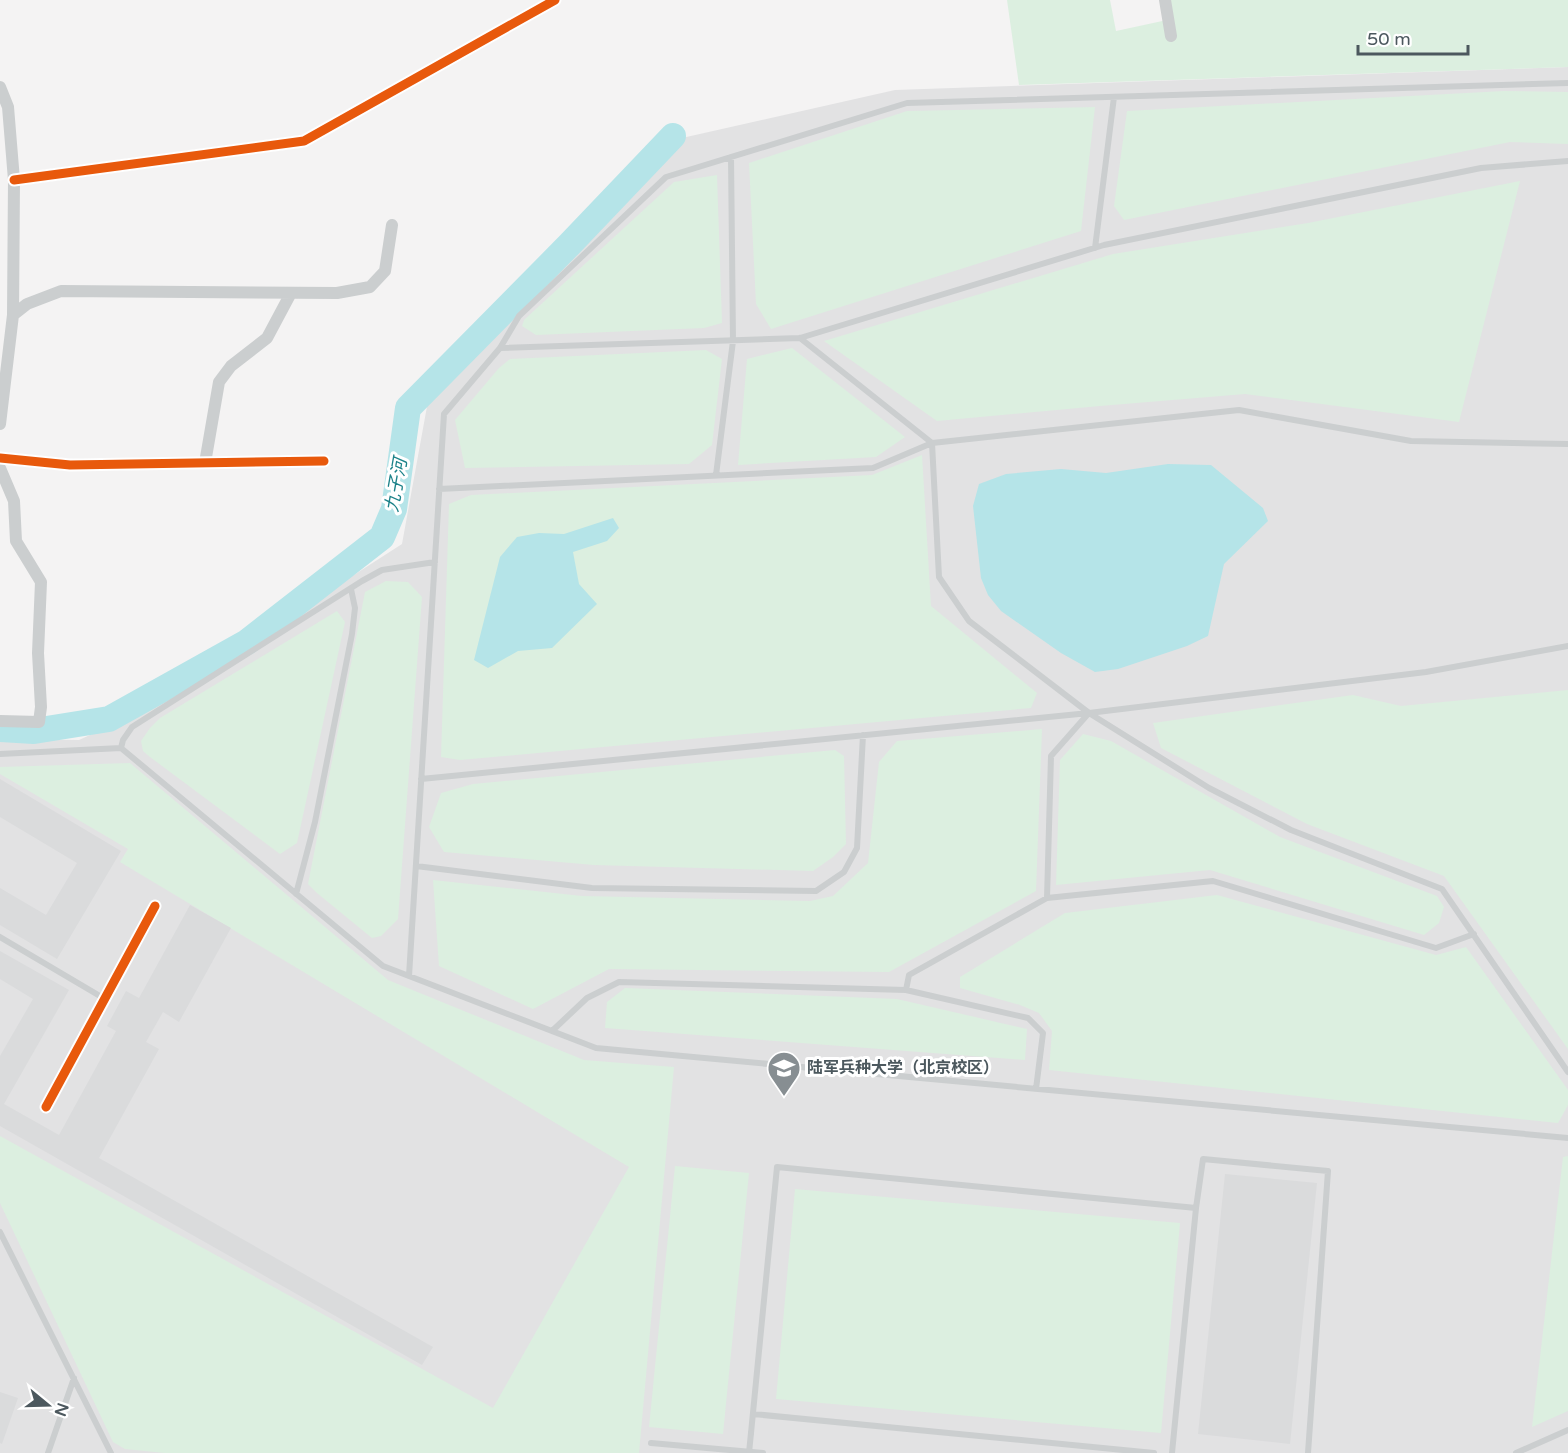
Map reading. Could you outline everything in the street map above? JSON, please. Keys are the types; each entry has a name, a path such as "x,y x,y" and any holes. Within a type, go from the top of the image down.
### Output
{"street":[{"path":"14,180 304,141 555,0"},
{"path":"1165,0 1171,36"},
{"path":"0,87 8,107 14,180 13,315 4,352 0,424"},
{"path":"13,315 27,304 61,291 337,293 370,287 385,271 392,225"},
{"path":"205,463 219,382 231,366 267,338 291,292"},
{"path":"0,458 70,465 324,461"},
{"path":"0,468 14,501 16,540 41,582 38,653 41,707 39,722 0,721"},
{"path":"46,1107 155,906"}],"lane":[{"path":"409,976 444,414 500,348 519,316 666,177 907,103 1568,83"},
{"path":"1095,248 1114,97"},
{"path":"716,475 733,341 730,157"},
{"path":"500,348 800,338 1095,248 1481,168 1568,161"},
{"path":"800,338 932,443 939,577 969,621 1089,713 1209,788 1291,830 1442,889 1568,1072"},
{"path":"439,489 873,468 932,443 1239,410 1411,441 1568,444"},
{"path":"121,748 123,740 132,727 382,570 435,561"},
{"path":"296,894 315,822 352,634 355,608 351,589"},
{"path":"421,779 1089,713 1426,672 1568,646"},
{"path":"1047,898 1051,756 1089,713"},
{"path":"416,866 592,888 816,891 844,872 857,848 863,735"},
{"path":"0,754 121,748 383,966 596,1048 1568,1138"},
{"path":"906,990 909,975 1047,898 1213,881 1436,948 1474,934"},
{"path":"0,937 105,999"},
{"path":"552,1030 587,998 619,982 906,990 1028,1018 1043,1033 1036,1089"},
{"path":"1172,1453 1196,1208 1203,1159 1328,1171 1308,1453"},
{"path":"749,1453 777,1167 1196,1208"},
{"path":"0,1232 111,1453"},
{"path":"48,1453 74,1378"},
{"path":"753,1414 1154,1453"},
{"path":"1516,1453 1568,1430"},
{"path":"651,1443 763,1453"}],"shaded area":[{"name":"陆军兵种大学（北京校区）","path":"1568,67 1568,1453 0,1453 0,739 79,740 141,712 402,544 428,401 682,138 895,90"}],"green space":[{"path":"1007,0 1110,0 1116,31 1167,20 1169,0 1568,0 1568,67 1019,85"},
{"path":"1504,91 1568,92 1568,144 1510,142 1124,220 1114,206 1127,111"},
{"path":"1095,107 1081,231 771,329 756,304 749,163 907,111"},
{"path":"717,175 722,323 704,328 536,335 522,326 524,320 674,182"},
{"path":"1520,181 1459,422 1245,394 937,421 824,341 1113,254 1308,223"},
{"path":"792,348 905,437 876,457 738,465 747,359"},
{"path":"706,350 722,359 712,445 689,464 465,468 455,420 499,368 510,359"},
{"path":"922,455 931,606 1037,693 1031,708 460,760 441,757 449,504 471,495 872,475"},
{"path":"386,581 408,582 422,597 398,919 381,936 372,938 308,884 365,592"},
{"path":"337,611 345,622 297,843 280,854 150,757 143,751 141,741 160,718"},
{"path":"1568,690 1568,1049 1444,876 1307,824 1161,748 1153,723 1353,695 1401,706"},
{"path":"1042,729 1036,891 889,972 609,969 533,1009 439,966 433,880 582,896 810,901 833,896 868,863 879,762 897,741"},
{"path":"1083,734 1111,741 1280,837 1437,896 1444,907 1439,923 1424,935 1210,870 1056,885 1060,760"},
{"path":"835,750 844,756 846,844 833,857 813,871 594,865 444,852 429,827 441,793 473,784"},
{"path":"130,763 388,980 584,1060 674,1067 639,1453 165,1453 125,1449 113,1442 0,1203 0,1136 493,1408 629,1167 120,862 128,849 0,774 0,767"},
{"path":"1217,895 1436,955 1466,947 1568,1090 1568,1105 1558,1123 1049,1070 1052,1031 1039,1013 1020,1005 960,988 960,977 1065,913"},
{"path":"625,988 897,999 1027,1029 1025,1060 605,1028 607,1002"},
{"path":"1568,1156 1568,1411 1532,1427 1563,1157"},
{"path":"675,1166 749,1173 723,1434 649,1427"},
{"path":"795,1189 1180,1223 1161,1433 776,1399"}],"water":[{"path":"1168,464 1211,465 1263,508 1268,521 1224,564 1208,636 1187,646 1118,669 1095,672 1061,653 1001,611 988,595 981,578 973,506 979,484 1006,474 1061,469 1106,473"},
{"path":"613,518 619,528 607,541 573,552 579,584 597,604 552,648 518,651 488,668 474,660 500,557 517,537 539,533 564,534"}],"building":[{"path":"0,779 121,851 57,959 0,925 0,888 46,915 77,863 0,817"},
{"path":"190,905 231,928 179,1022 163,1012 146,1042 159,1049 99,1158 433,1347 422,1365 0,1126 0,1056 33,999 0,979 0,951 69,990 4,1104 59,1135 116,1031 107,1026 126,991 139,998"},
{"path":"1225,1174 1317,1183 1290,1444 1198,1434"},
{"path":"0,1392 18,1398 2,1444 0,1443"}],"waterway":[{"name":"九子河","path":"0,729 34,731 109,719 247,642 382,537 394,509 408,408 673,136"}],"cycle path":[{"path":"14,180 304,141 555,0"},
{"path":"0,458 70,465 324,461"},
{"path":"46,1107 155,906"}],"place":[{"name":"陆军兵种大学（北京校区）","path":"784,1097"}]}
